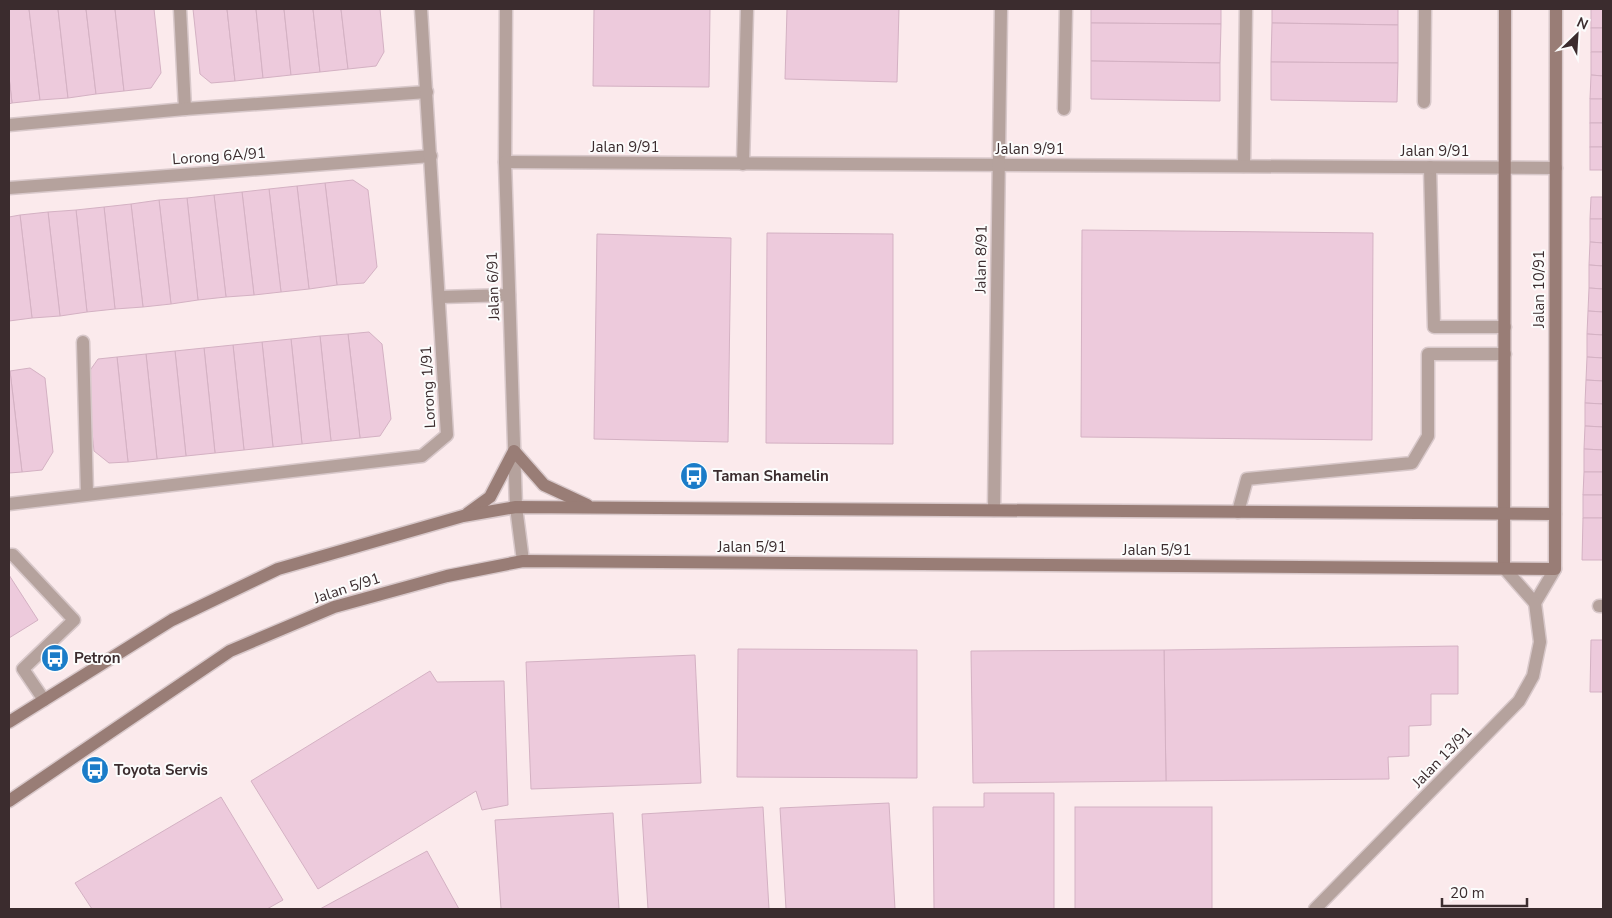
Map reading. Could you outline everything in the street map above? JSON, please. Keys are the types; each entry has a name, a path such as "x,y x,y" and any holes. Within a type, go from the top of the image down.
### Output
{"street":[{"path":"180,9 185,109"},
{"name":"Lorong 1/91","path":"9,504 422,456 447,435 421,9"},
{"name":"Jalan 6/91","path":"506,9 505,162 509,295 516,507 523,561"},
{"path":"743,164 747,9"},
{"name":"Jalan 8/91","path":"994,510 1001,9"},
{"path":"1064,109 1066,9"},
{"path":"1244,166 1246,9"},
{"path":"1424,102 1425,9"},
{"path":"1505,9 1504,568 1535,603 1555,569"},
{"name":"Jalan 10/91","path":"1555,569 1556,9"},
{"path":"9,125 185,109 427,92"},
{"name":"Lorong 6A/91","path":"9,188 431,156"},
{"name":"Jalan 9/91","path":"505,162 1556,168"},
{"path":"1430,167 1434,327 1505,327"},
{"path":"440,297 509,295"},
{"path":"83,342 87,494"},
{"path":"1238,512 1247,479 1412,463 1428,436 1428,354 1505,354"},
{"path":"463,516 490,497 514,451 544,486 592,507"},
{"path":"9,722 172,620 278,569 463,516 516,507 1555,514"},
{"path":"9,555 13,555 74,620 23,669 44,700"},
{"name":"Jalan 5/91","path":"9,801 230,651 334,607 447,576 523,561 1555,569"},
{"name":"Jalan 13/91","path":"1315,909 1519,701 1533,676 1540,642 1535,603"}],"building":[{"path":"9,9 29,9 40,100 12,103 9,77"},
{"path":"29,9 58,9 68,98 40,100"},
{"path":"58,9 86,9 96,94 68,98"},
{"path":"86,9 115,9 124,91 96,94"},
{"path":"115,9 154,9 161,73 151,88 124,91"},
{"path":"193,9 227,9 235,81 211,83 200,74"},
{"path":"227,9 256,9 263,78 235,81"},
{"path":"256,9 284,9 291,75 263,78"},
{"path":"284,9 313,9 320,72 291,75"},
{"path":"313,9 341,9 348,69 320,72"},
{"path":"341,9 380,9 384,52 376,66 348,69"},
{"path":"594,9 710,9 709,87 593,86"},
{"path":"787,9 899,9 897,82 785,79"},
{"path":"1091,9 1221,9 1221,24 1091,23"},
{"path":"1272,9 1398,9 1398,25 1272,23"},
{"path":"1591,9 1603,9 1603,28 1591,28"},
{"path":"1091,23 1221,24 1220,63 1091,61"},
{"path":"1272,23 1398,25 1398,63 1271,62"},
{"path":"1591,28 1603,28 1603,52 1591,52"},
{"path":"1591,52 1603,52 1603,76 1591,75"},
{"path":"1091,61 1220,63 1220,101 1091,99"},
{"path":"1271,62 1398,63 1397,102 1271,100"},
{"path":"1591,75 1603,76 1603,99 1590,99"},
{"path":"9,77 12,103 9,104"},
{"path":"1590,99 1603,99 1603,123 1590,123"},
{"path":"1590,123 1603,123 1603,147 1590,147"},
{"path":"1590,147 1603,147 1603,170 1590,170"},
{"path":"353,180 368,190 377,267 364,283 337,285 325,183"},
{"path":"325,183 337,285 309,289 297,186"},
{"path":"297,186 309,289 281,292 269,189"},
{"path":"269,189 281,292 254,295 242,192"},
{"path":"242,192 254,295 226,297 214,195"},
{"path":"214,195 226,297 198,300 187,198"},
{"path":"1591,197 1603,197 1603,219 1590,219"},
{"path":"187,198 198,300 171,304 159,200"},
{"path":"159,200 171,304 143,307 131,204"},
{"path":"131,204 143,307 115,309 104,207"},
{"path":"104,207 115,309 87,312 76,210"},
{"path":"76,210 87,312 60,316 48,212"},
{"path":"48,212 60,316 32,318 20,215"},
{"path":"20,215 32,318 9,321 9,217"},
{"path":"1590,219 1603,219 1603,243 1590,242"},
{"path":"1082,230 1373,233 1372,440 1081,437"},
{"path":"767,233 893,234 893,444 766,443"},
{"path":"597,234 731,238 728,442 594,439"},
{"path":"1590,242 1603,243 1603,266 1589,265"},
{"path":"1589,265 1603,266 1603,289 1589,288"},
{"path":"1589,288 1603,289 1603,312 1588,311"},
{"path":"1588,311 1603,312 1603,335 1587,334"},
{"path":"369,332 382,344 391,419 380,436 360,438 348,334"},
{"path":"348,334 360,438 331,441 320,336"},
{"path":"1587,334 1603,335 1603,358 1587,357"},
{"path":"320,336 331,441 302,444 291,339"},
{"path":"291,339 302,444 273,447 262,342"},
{"path":"262,342 273,447 244,450 233,345"},
{"path":"233,345 244,450 215,453 204,348"},
{"path":"204,348 215,453 186,456 175,351"},
{"path":"175,351 186,456 157,459 146,354"},
{"path":"146,354 157,459 128,462 117,357"},
{"path":"117,357 128,462 109,463 94,451 86,376 98,359"},
{"path":"1587,357 1603,358 1603,381 1586,380"},
{"path":"30,368 45,378 53,452 42,470 22,472 10,371"},
{"path":"9,371 22,472 9,473"},
{"path":"1586,380 1603,381 1603,404 1585,403"},
{"path":"1585,403 1603,404 1603,427 1585,426"},
{"path":"1585,426 1603,427 1603,450 1584,449"},
{"path":"1584,449 1603,450 1603,472 1584,472"},
{"path":"1584,472 1603,472 1603,495 1583,495"},
{"path":"1583,495 1603,495 1603,518 1583,518"},
{"path":"1583,518 1603,518 1603,560 1582,560"},
{"path":"9,575 38,620 9,638"},
{"path":"1591,640 1603,640 1603,692 1590,692"},
{"path":"1458,646 1458,694 1431,694 1431,725 1409,726 1409,756 1388,757 1389,779 1166,781 1164,650"},
{"path":"738,649 917,650 917,778 737,777"},
{"path":"1164,650 1166,781 973,783 971,651"},
{"path":"695,655 701,783 531,789 526,662"},
{"path":"430,671 437,682 504,681 508,805 482,810 476,791 318,889 251,781"},
{"path":"984,793 1054,793 1054,909 934,909 933,807 984,807"},
{"path":"221,797 283,900 267,909 92,909 75,883"},
{"path":"889,803 895,909 786,909 780,808"},
{"path":"763,807 769,909 648,909 642,814"},
{"path":"1075,807 1212,807 1212,909 1075,909"},
{"path":"613,813 619,909 501,909 495,820"},
{"path":"427,851 459,909 320,909"}],"place":[{"name":"Taman Shamelin","path":"694,476"},
{"name":"Petron","path":"55,658"},
{"name":"Toyota Servis","path":"95,770"}]}
